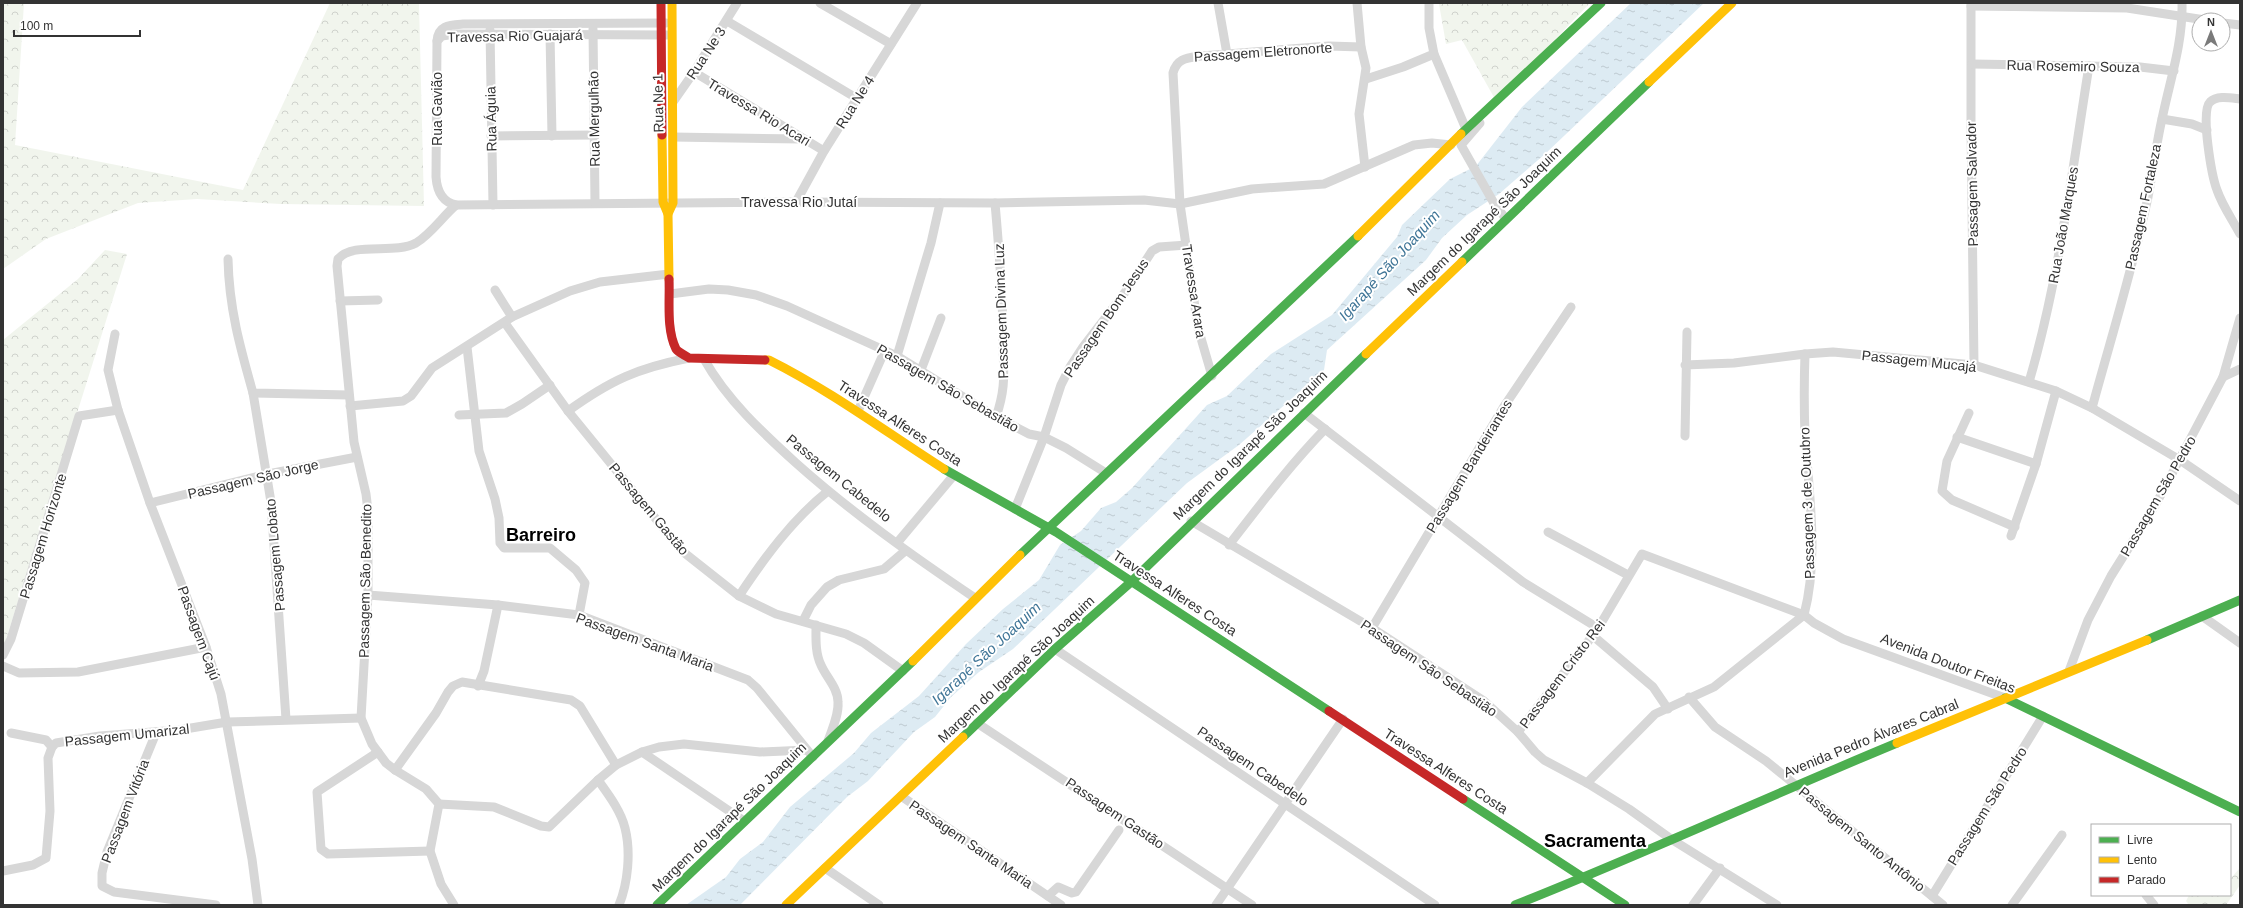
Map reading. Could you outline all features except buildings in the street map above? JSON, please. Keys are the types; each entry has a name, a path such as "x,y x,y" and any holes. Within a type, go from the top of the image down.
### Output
{"street":[{"name":"Rua Ne 1","path":"661,3 663,202"},
{"name":"Rua Ne 1","path":"672,3 673,203"},
{"name":"Rua Ne 3","path":"673,102 727,21 737,3"},
{"path":"820,3 891,44"},
{"name":"Rua Ne 4","path":"796,202 824,151 917,3"},
{"path":"1218,3 1227,54"},
{"path":"1357,3 1361,47 1365,57 1366,79 1362,90 1359,114 1365,167"},
{"path":"1429,3 1429,28 1434,54 1466,129"},
{"name":"Margem do Igarapé São Joaquim","path":"657,905 744,821 810,753 828,742 903,671 975,598 1053,530 1106,473 1212,376 1466,129 1601,3"},
{"name":"Margem do Igarapé São Joaquim","path":"786,905 1191,522 1732,3"},
{"name":"Passagem Fortaleza","path":"2092,408 2129,277 2148,197 2162,119 2174,70 2183,17 2182,3"},
{"path":"1971,4 2098,6 2149,10 2191,18"},
{"name":"Passagem Salvador","path":"1971,4 1974,365"},
{"path":"727,21 858,99"},
{"name":"Travessa Rio Guajará","path":"437,41 438,32 446,26 490,23 672,23"},
{"name":"Rua Águia","path":"490,23 493,204"},
{"path":"546,24 548,34 552,136"},
{"name":"Rua Mergulhão","path":"594,24 595,203"},
{"name":"Travessa Rio Guajará","path":"437,41 440,37 447,35 671,35"},
{"name":"Rua Gavião","path":"437,41 437,186 441,196 448,203 456,205"},
{"name":"Passagem Eletronorte","path":"1173,73 1177,62 1182,59 1329,46 1361,47"},
{"path":"1366,79 1404,67 1434,54"},
{"name":"Rua Rosemiro Souza","path":"1972,64 2089,66 2174,70"},
{"name":"Rua João Marques","path":"2029,382 2042,336 2068,199 2089,66"},
{"name":"Travessa Rio Acari","path":"694,72 824,151"},
{"name":"Travessa Arara","path":"1173,73 1180,204 1198,328 1212,376"},
{"path":"2240,99 2220,98 2210,102 2207,110 2207,130 2216,189 2240,234"},
{"path":"1478,119 1480,124 1461,145 1495,205 1506,219"},
{"path":"2162,119 2192,124 2207,130"},
{"path":"491,136 594,135"},
{"path":"673,137 803,139"},
{"name":"Travessa Rio Jutaí","path":"456,205 663,202 995,203 1144,200 1180,204 1252,189 1324,184 1424,143 1451,145"},
{"path":"663,202 668,214 671,328 676,348 690,358"},
{"path":"668,214 673,203"},
{"path":"897,356 931,243 940,203"},
{"name":"Passagem Divina Luz","path":"995,203 1003,296 1005,374 1004,387 996,417"},
{"name":"Passagem São Benedito","path":"438,804 426,789 395,770 378,752 366,734 360,718 368,595 368,511 366,494 357,457 350,406 337,266 338,259 341,256 358,250 405,247 416,243 456,205"},
{"name":"Passagem Bom Jesus","path":"1015,509 1044,438 1061,385 1070,367 1083,347 1126,291 1148,254 1159,247 1187,245"},
{"name":"Passagem Lobato","path":"228,259 232,310 238,342 253,393 268,474 286,720"},
{"path":"350,406 403,401 411,396 432,368 509,320 586,285 669,274"},
{"name":"Passagem São Sebastião","path":"670,294 709,289 728,290 756,294 787,306 897,356 996,417 1029,434 1044,438 1066,448 1106,473"},
{"name":"Passagem Gastão","path":"495,290 509,320 568,411 682,551 739,596 776,614 846,634 864,643 903,671"},
{"path":"340,301 378,300"},
{"name":"Passagem Bandeirantes","path":"1372,628 1503,408 1571,307"},
{"path":"921,370 941,318"},
{"name":"Passagem São Pedro","path":"2069,671 2088,620 2111,576 2156,504 2224,377 2240,318"},
{"path":"1685,436 1685,365 1687,332"},
{"name":"Passagem Cajú","path":"115,334 108,370 118,410 150,503 206,647 221,694 237,786 252,859 258,905"},
{"path":"467,347 479,451 492,487 499,518 500,543 504,548 546,546 576,570 585,583 579,615"},
{"path":"858,411 885,350"},
{"name":"Passagem Mucajá","path":"1685,365 1734,363 1804,354 1833,352 1974,365 2056,391 2092,408 2180,460 2240,501"},
{"name":"Passagem 3 de Outubro","path":"1804,354 1805,428 1810,496 1808,599 1804,615"},
{"path":"568,411 622,377 654,365 690,358"},
{"name":"Travessa Alferes Costa","path":"690,358 769,360 801,376 858,411 891,435 954,474 1053,530 1626,905"},
{"name":"Passagem Cabedelo","path":"704,359 716,380 755,425 828,491 897,543 905,551 975,598"},
{"path":"2224,377 2240,370"},
{"path":"459,415 506,412 522,404 550,385"},
{"path":"1969,412 1957,437 1944,474 1942,491 1947,496 2013,532 2036,464 2056,391"},
{"path":"253,393 349,395"},
{"name":"Passagem Horizonte","path":"3,655 11,638 79,416 118,410"},
{"path":"1304,413 1523,582 1595,632 1653,687 1668,709"},
{"path":"1229,545 1285,472 1325,429"},
{"path":"1957,437 2036,464"},
{"name":"Passagem São Jorge","path":"150,503 268,474 357,457"},
{"path":"897,543 954,474"},
{"path":"739,596 770,551 815,501 828,491"},
{"name":"Passagem São Sebastião","path":"1191,522 1372,628 1484,702 1518,732 1544,760 1587,783 1629,809 1671,839 1720,868 1777,905"},
{"path":"1548,532 1628,575"},
{"path":"802,621 810,606 827,587 853,576 884,569 905,551"},
{"name":"Avenida Doutor Freitas","path":"1642,554 1804,615 1814,623 1843,639 2005,698 2240,812"},
{"name":"Passagem Cristo Rei","path":"1518,732 1595,632 1642,554"},
{"name":"Passagem Santa Maria","path":"368,595 498,605 579,615 748,680 758,688 810,753"},
{"name":"Avenida Pedro Álvares Cabral","path":"1515,905 1583,878 1795,784 2240,600"},
{"path":"478,686 485,665 498,605"},
{"path":"1587,783 1656,714 1689,697 1714,687 1804,615"},
{"path":"2202,616 2240,643"},
{"path":"816,625 817,649 820,664 836,692 838,701 838,710 828,742"},
{"path":"3,666 19,673 78,672 206,647"},
{"name":"Passagem Cabedelo","path":"1056,649 1435,905"},
{"path":"395,770 453,686 462,682 478,686 571,700 580,706 616,765"},
{"name":"Passagem Santo Antônio","path":"1689,697 1715,727 1766,761 1943,905"},
{"name":"Passagem São Pedro","path":"1932,896 2043,716"},
{"name":"Passagem Umarizal","path":"3,871 33,865 46,858 50,811 48,758 52,747 62,742 100,736 156,733 227,722 360,718"},
{"path":"1216,905 1343,719"},
{"name":"Passagem Gastão","path":"977,723 1252,905"},
{"path":"11,733 46,740 52,747"},
{"name":"Passagem Vitória","path":"156,733 107,852 101,880 102,886 106,889 159,899 216,905"},
{"path":"454,905 441,884 430,851 438,804 494,807 541,826 549,827 598,780 616,765 642,752 660,747 684,744 760,752 810,753"},
{"path":"378,752 316,792 321,849 328,854 430,851"},
{"path":"642,752 744,821"},
{"path":"598,780 613,802 625,827 626,874 619,905"},
{"name":"Passagem Santa Maria","path":"901,796 1061,905"},
{"path":"1048,896 1058,887 1072,893 1076,892 1119,830"},
{"path":"2012,905 2062,835"},
{"path":"825,868 879,905"},
{"path":"1693,905 1720,868"},
{"path":"2147,896 2154,905"}],"green space":[{"path":"3,3 24,3 15,145 243,190 330,3 419,3 424,206 281,204 197,199 138,203 46,239 3,269"},
{"path":"1590,3 1496,101 1462,40 1446,44 1439,4"},
{"path":"105,250 127,254 3,649 3,340 78,279"},
{"path":"2240,868 2240,885 2226,905 2189,905 2186,901 2188,896 2231,896 2231,878"}],"water":[{"name":"Igarapé São Joaquim","path":"1631,3 1704,3 1545,154 1499,194 1467,215 1442,238 1426,260 1327,350 1324,370 1239,445 1187,483 1013,649 979,672 951,697 935,717 914,732 868,781 847,797 740,905 686,905 726,877 740,859 763,842 790,807 854,753 871,733 919,696 966,644 1003,609 1039,580 1060,545 1081,531 1101,508 1116,502 1132,488 1207,405 1227,396 1271,354 1332,315 1397,237 1402,225 1450,179 1476,166 1522,107"}],"traffic: fast":[{"path":"1461,134 1601,3"},
{"path":"1462,262 1649,82"},
{"path":"1020,555 1358,236"},
{"path":"963,737 1055,649 1131,582 1366,354"},
{"path":"944,469 1056,532 1329,711"},
{"path":"2147,640 2240,600"},
{"path":"657,905 913,661"},
{"path":"2005,698 2240,812"},
{"path":"1515,905 1611,866 1897,743"},
{"path":"1463,799 1625,905"}],"traffic: slow":[{"path":"669,279 668,214 673,203 672,3"},
{"path":"1649,82 1732,3"},
{"path":"1358,236 1461,134"},
{"path":"662,135 663,202 668,214"},
{"path":"1366,354 1462,262"},
{"path":"765,360 769,360 814,385 858,412 944,469"},
{"path":"913,661 1020,555"},
{"path":"1897,743 2147,640"},
{"path":"786,905 963,737"}],"traffic: jam":[{"path":"661,3 662,135"},
{"path":"669,279 669,314 671,333 676,349 679,352 689,358 765,360"},
{"path":"1329,711 1463,799"}],"district":[{"name":"Barreiro","path":"541,535"},
{"name":"Sacramenta","path":"1595,841"}]}
